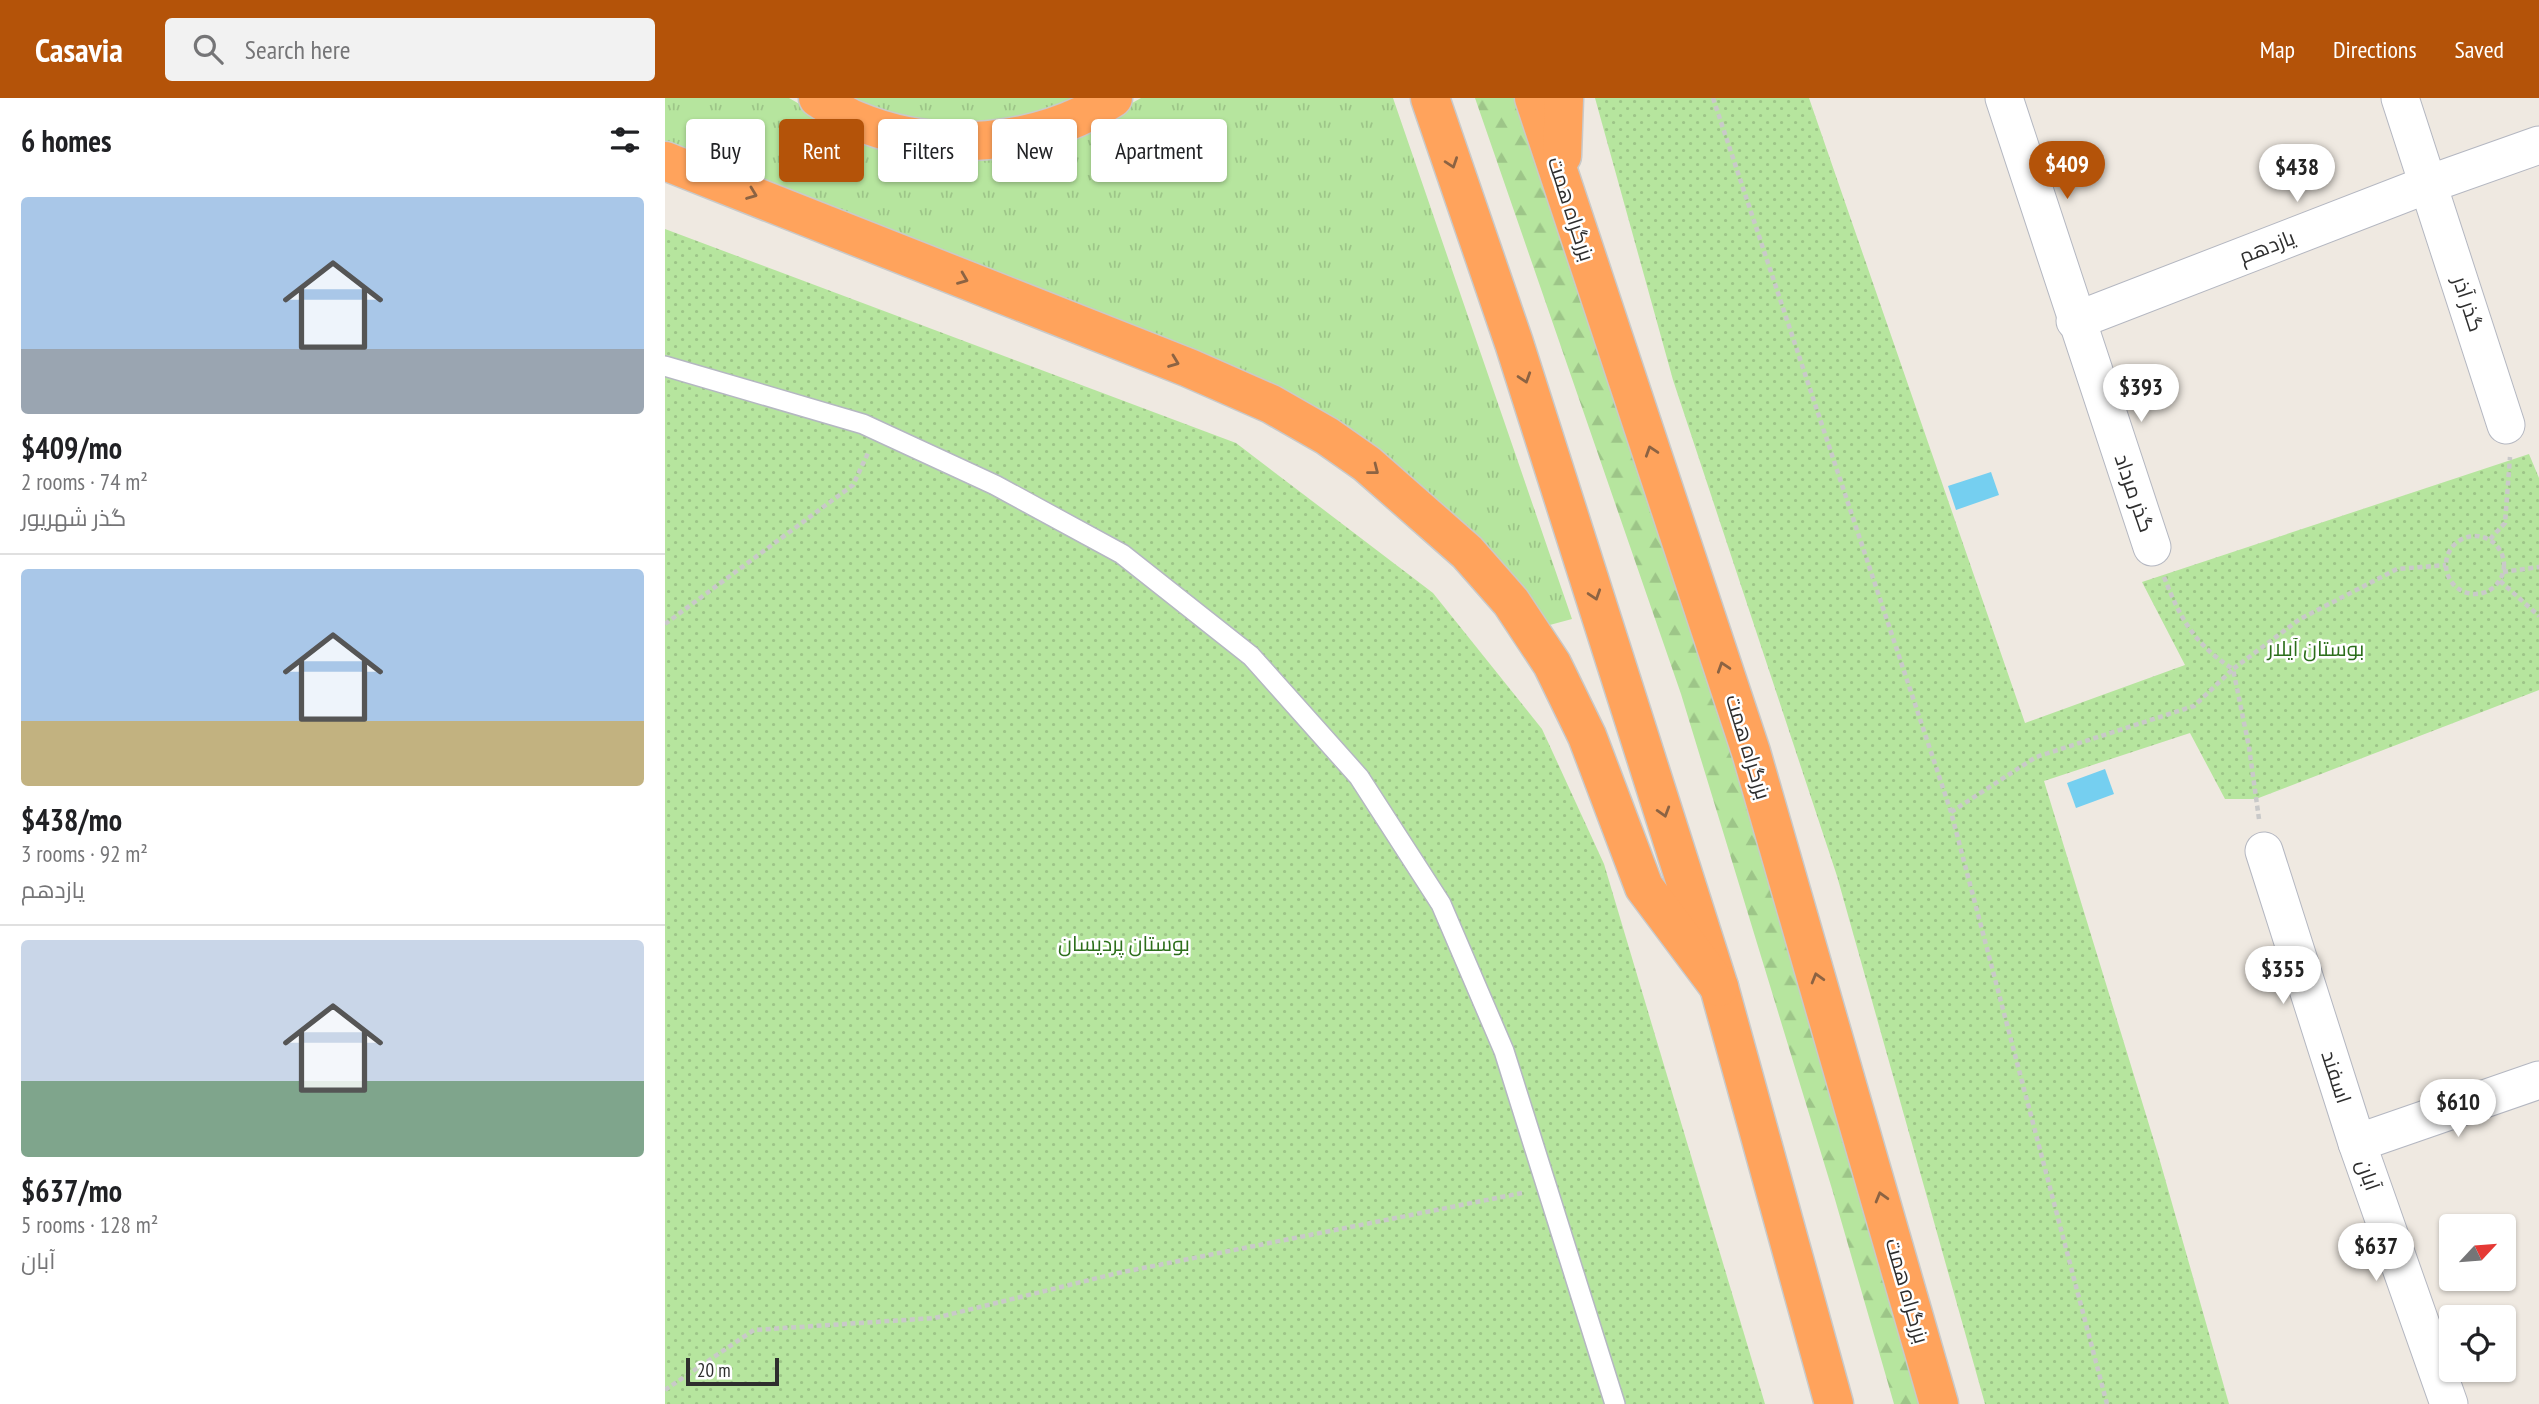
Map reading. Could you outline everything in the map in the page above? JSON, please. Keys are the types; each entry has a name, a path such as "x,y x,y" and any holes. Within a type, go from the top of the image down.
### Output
{"highway":[{"path":"818,98 854,120 899,134 950,141 999,140 1049,130 1113,98"},
{"path":"1430,98 1514,343 1719,987 1834,1404"},
{"name":"بزرگراه همت","path":"1534,98 1751,752 1939,1404"},
{"path":"1562,182 1564,98"},
{"path":"665,161 1189,368 1271,404 1327,436 1367,464 1467,552 1511,603 1552,664 1587,736 1644,887 1719,987"}],"street":[{"name":"گذر مرداد","path":"2004,98 2075,321 2152,547"},
{"name":"گذر آذر","path":"2400,98 2508,442"},
{"name":"یازدهم","path":"2075,321 2429,184 2539,145"},
{"name":"اسفند","path":"2264,851 2357,1143"},
{"path":"2357,1143 2539,1080"},
{"name":"آبان","path":"2357,1143 2449,1404"}],"lane":[{"path":"665,366 878,431 995,485 1122,554 1251,656 1359,777 1441,904 1504,1051 1615,1404"}],"path":[{"path":"1713,98 1951,812 2107,1404"},
{"path":"665,624 853,485 878,431"},
{"path":"2490,539 2505,523 2508,442"},
{"path":"2472,535 2490,539 2502,553 2503,572 2500,581 2484,593 2464,592 2449,579 2446,565 2449,550 2462,538 2472,535"},
{"path":"2152,547 2181,621 2212,656 2233,669 2256,799"},
{"path":"1951,812 2036,757 2194,706 2233,669 2299,619 2397,569 2446,565"},
{"path":"2503,572 2539,567"},
{"path":"2500,581 2539,616"},
{"path":"665,1391 754,1330 935,1318 1131,1270 1547,1188"}],"green space":[{"path":"665,98 789,98 825,119 779,119 779,182 864,182 864,132 878,131 878,182 978,182 978,129 992,129 992,182 1077,182 1077,127 1091,126 1091,182 1227,182 1227,119 1104,119 1141,98 1393,98 1572,619 1546,626 1467,527 1394,462 754,182 765,182 765,119 686,119 686,152 665,143"},
{"path":"847,98 1082,98 1026,119 992,119 992,125 978,124 978,119 900,119"},
{"path":"1475,98 1516,98 1781,895 1925,1404 1894,1404 1832,1189 1681,694"},
{"name":"بوستان آیلار","path":"1595,98 1809,98 2025,723 2185,665 2142,582 2529,454 2539,478 2539,690 2256,799 2225,799 2190,733 2044,781 2158,1154 2229,1404 1985,1404 1837,876 1673,380"},
{"name":"بوستان پردیسان","path":"665,229 1236,443 1433,593 1542,729 1604,864 1765,1404 665,1404"}],"water":[{"path":"1991,472 1999,495 1956,510 1948,486"},
{"path":"2105,769 2114,794 2076,808 2067,783"}]}
